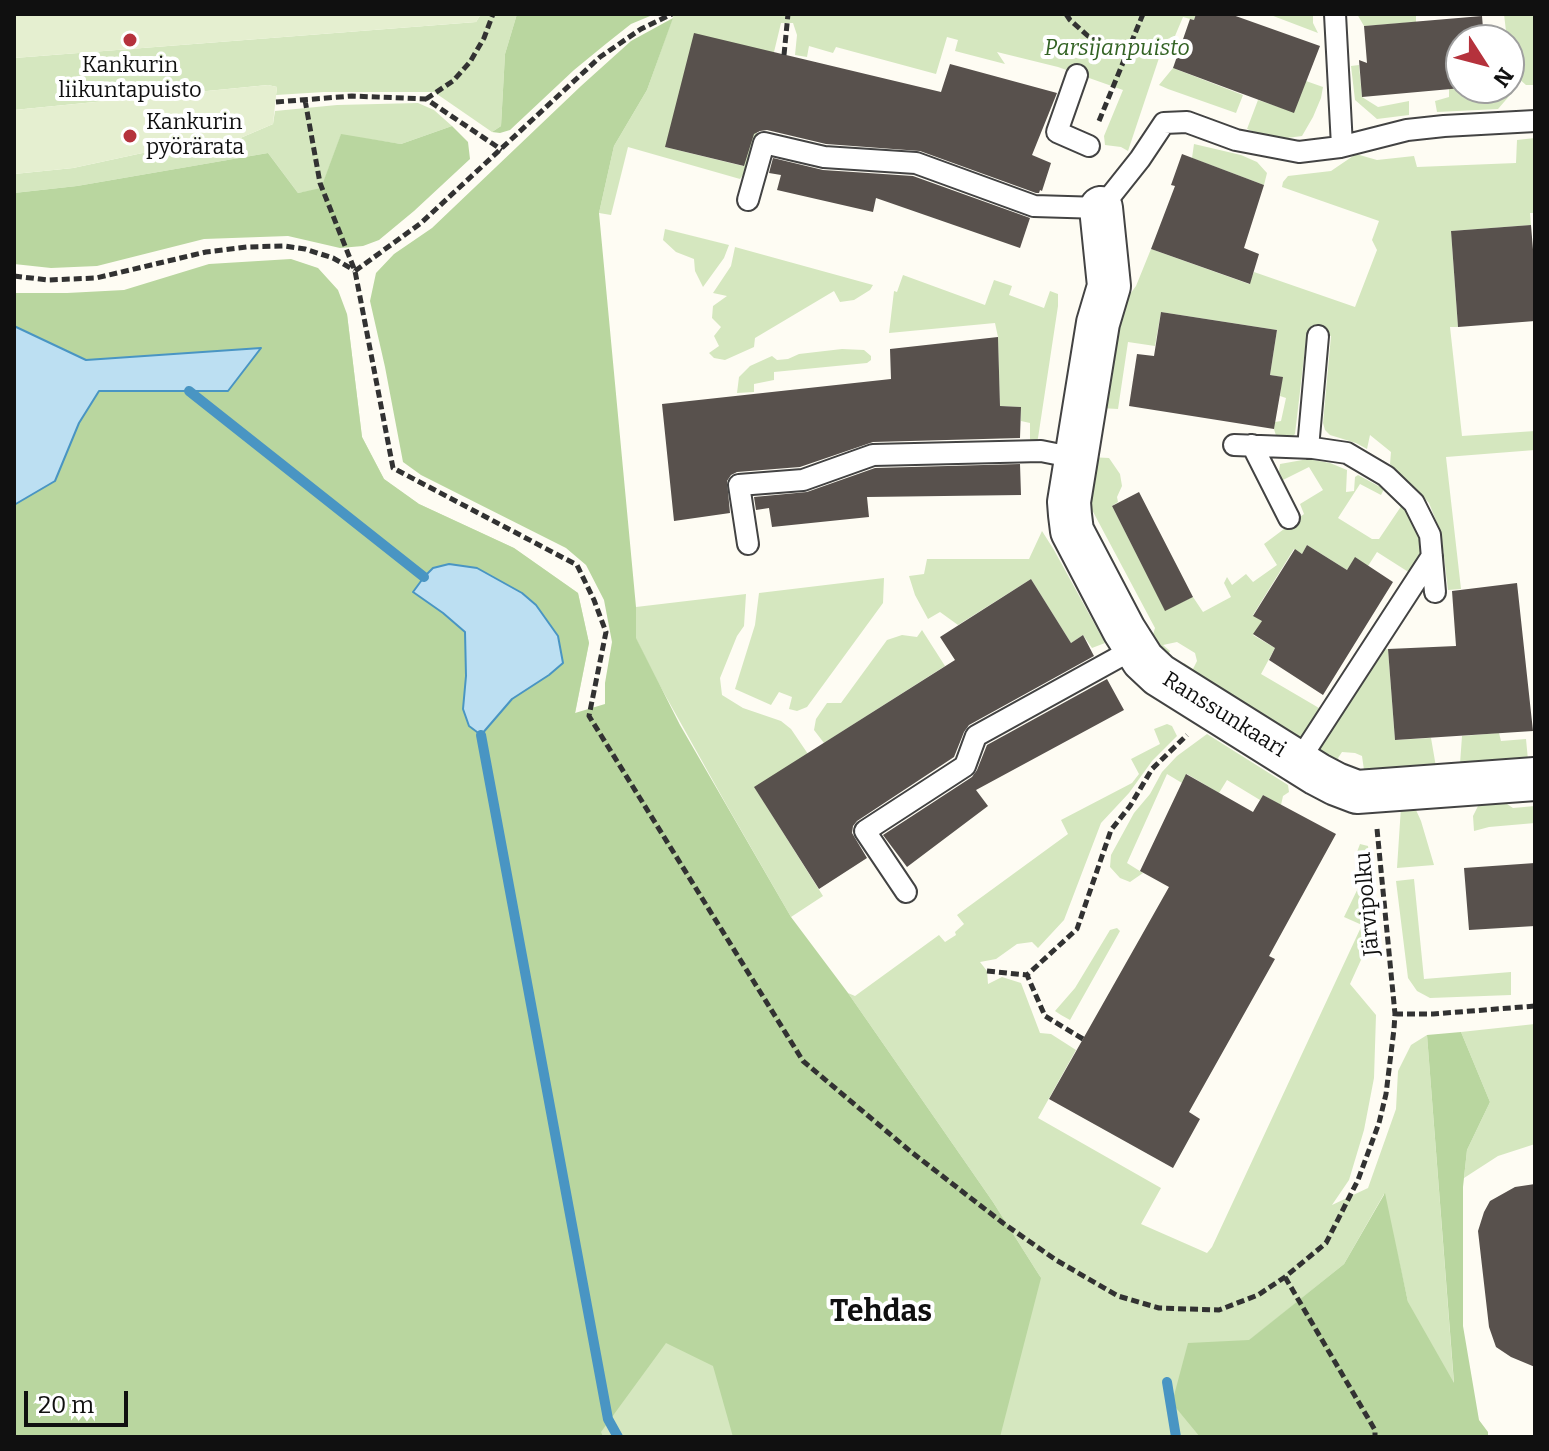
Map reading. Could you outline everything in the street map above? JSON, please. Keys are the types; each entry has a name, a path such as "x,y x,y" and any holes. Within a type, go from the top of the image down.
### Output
{"street":[{"name":"Ranssunkaari","path":"1101,208 1109,286 1098,323 1069,502 1072,531 1143,660 1159,675 1213,710 1341,787 1357,792 1535,779"}],"lane":[{"path":"1335,14 1342,146"},
{"path":"1077,75 1057,132 1089,146"},
{"path":"748,200 764,143 824,157 916,163 1034,206 1101,208 1164,123 1187,122 1236,140 1299,152 1342,146 1407,130 1535,121"},
{"path":"1308,448 1318,336"},
{"path":"1289,518 1243,445 1347,453 1386,476 1414,503 1430,535 1435,592"},
{"path":"748,544 739,485 803,480 873,455 1041,451 1076,458"},
{"path":"1298,762 1432,556"},
{"path":"906,892 865,831 965,766 976,736 1119,657 1137,651"}],"path":[{"path":"426,99 453,81 470,62 493,14"},
{"path":"355,271 421,223 600,57 641,29 672,14"},
{"path":"784,55 788,14"},
{"path":"1066,14 1088,36 1128,51"},
{"path":"1089,146 1143,14"},
{"path":"276,102 352,96 426,99 502,150"},
{"path":"305,100 320,183 355,271"},
{"path":"14,276 48,280 96,278 206,252 284,246 333,258 355,271"},
{"name":"Järvipolku","path":"355,271 393,468 577,565 606,632 589,716 803,1061 910,1151 1003,1223 1056,1260 1118,1296 1159,1308 1219,1310 1258,1295 1326,1243 1358,1180 1386,1094 1395,1014 1374,791"},
{"path":"987,971 1027,975 1077,929 1111,830 1152,769 1213,710"},
{"path":"1027,975 1045,1016 1083,1039"},
{"path":"1395,1014 1535,1006"},
{"path":"1285,1277 1375,1430 1375,1437"}],"green space":[{"name":"Kankurin liikuntapuisto","path":"14,14 481,14 476,22 14,58"},
{"path":"481,14 517,14 505,54 501,126 492,132 434,92 276,95 277,87 268,85 14,110 14,58 476,22"},
{"path":"517,14 655,14 631,24 607,43 510,130 492,132 501,126 505,54"},
{"name":"Parsijanpuisto","path":"674,14 1196,14 1194,20 1183,17 1175,36 1165,40 1128,151 1105,145 1104,136 1123,90 1058,67 997,52 1005,64 955,51 958,40 947,37 936,74 836,47 833,53 809,46 807,57 795,55 797,35 793,23 781,23 774,52 665,147 743,166 753,127 758,128 749,166 740,179 628,147 611,215 599,213 614,146 647,90"},
{"path":"1268,14 1313,14 1318,33"},
{"path":"1357,14 1416,14 1416,22 1364,26"},
{"path":"1504,14 1535,14 1535,85 1525,84 1525,24 1505,24"},
{"path":"673,18 647,90 614,146 599,213 636,607 636,638 680,725 791,917 848,993 993,1202 1041,1278 1000,1437 733,1437 713,1366 666,1343 601,1432 603,1437 14,1437 14,505 55,481 79,423 99,391 228,391 260,348 86,360 14,326 14,293 124,290 209,264 291,259 318,268 338,290 347,314 362,437 384,479 419,504 514,548 578,593 589,643 575,713 605,704 612,642 604,600 586,565 566,548 421,475 403,462 370,301 376,273 394,254 432,228 631,41"},
{"path":"1359,65 1362,97 1378,107 1409,101 1409,115 1377,119 1355,100 1351,66"},
{"path":"1173,68 1243,95 1236,113 1159,85"},
{"path":"1306,81 1323,87 1313,117 1302,136 1265,136 1247,129 1258,100 1294,112"},
{"name":"Kankurin pyörärata","path":"268,85 277,87 273,124 217,148 161,149 73,168 14,174 14,110"},
{"path":"1445,98 1445,104 1502,104 1498,109 1437,112 1435,101"},
{"path":"418,103 434,110 452,126 401,144 341,135 321,189 298,193 268,153 77,186 14,193 14,174 73,168 161,149 217,148 273,124 275,111 337,105"},
{"path":"452,126 468,142 470,159 379,240 363,246 340,248 288,236 204,239 97,266 51,268 14,264 14,193 77,186 268,153 298,193 321,188 341,134 401,144"},
{"path":"1535,138 1535,213 1530,213 1531,225 1451,231 1458,327 1450,327 1462,436 1535,431 1535,450 1446,457 1461,589 1448,590 1441,533 1429,503 1390,464 1391,452 1370,435 1367,449 1330,435 1325,430 1323,423 1331,336 1307,332 1295,434 1289,440 1277,439 1274,429 1275,422 1281,421 1286,398 1280,396 1282,377 1270,375 1277,330 1161,312 1155,346 1128,342 1118,409 1100,408 1119,309 1136,286 1151,249 1249,284 1254,272 1355,307 1377,250 1372,240 1379,221 1282,187 1288,176 1331,171 1356,154 1377,160 1414,156 1417,167 1516,163 1517,140"},
{"path":"1194,144 1257,162 1267,173 1264,185 1192,158"},
{"path":"665,229 729,245 724,258 703,287 695,271 694,259 676,252 663,240"},
{"path":"735,247 873,285 854,300 840,302 834,291 755,338 754,347 725,360 714,358 709,353 719,346 714,336 721,327 712,318 713,306 727,296 713,293 731,266"},
{"path":"903,275 985,305 994,280 1012,286 1009,295 1044,308 1050,291 1058,294 1036,444 1030,447 1030,423 1021,421 1021,407 1000,406 995,323 889,333 894,291 897,292"},
{"path":"347,314 362,437 384,479 419,504 514,548 578,593 589,643 575,714 1041,1278 993,1202 848,993 855,996 939,935 945,942 956,935 955,932 964,924 957,915 1068,834 1061,820 1132,783 1139,774 1131,759 1160,744 1154,729 1167,724 1172,726 1177,736 1101,823 1064,920 1038,948 1032,942 1017,944 996,959 980,962 987,971 988,984 1002,977 1021,983 1040,1033 1051,1034 1076,1050 1038,1118 1161,1188 1141,1224 1207,1253 1362,925 1344,917 1361,882 1357,852 1360,844 1368,846 1373,894 1371,938 1350,984 1376,1015 1374,1078 1364,1130 1349,1180 1332,1205 1368,1188 1396,1109 1398,1071 1411,1045 1427,1035 1458,1437 14,1437 14,505 79,423","holes":["1384,1194 1408,1302 1251,1339 1344,1264"]},
{"path":"864,350 871,360 867,363 774,372 774,380 754,384 754,392 737,393 739,377 750,366 772,356 777,360 788,359 799,354"},
{"path":"1089,457 1109,458 1120,474 1122,486 1118,502 1112,506 1165,610 1193,597 1203,612 1231,597 1224,583 1227,577 1232,585 1246,574 1253,582 1277,565 1264,544 1304,514 1300,504 1323,490 1309,467 1283,480 1279,472 1280,464 1308,459 1330,463 1347,470 1346,492 1354,491 1355,477 1358,475 1384,489 1381,495 1360,484 1338,518 1372,539 1379,539 1402,505 1412,518 1421,546 1419,560 1410,573 1377,552 1368,566 1355,558 1347,570 1307,545 1302,554 1294,549 1253,615 1262,621 1253,635 1275,648 1261,674 1319,708 1303,738 1295,743 1178,670 1184,663 1193,669 1197,661 1195,653 1177,642 1163,645 1170,651 1165,661 1152,638 1155,628 1083,493"},
{"path":"1042,531 1105,643 1092,648 1083,635 1071,643 1031,579 958,625 940,612 928,619 909,576 924,574 927,559 1029,559"},
{"path":"884,578 883,603 807,707 797,711 789,709 792,697 779,692 771,705 735,689 755,625 759,593"},
{"path":"746,594 744,626 720,678 722,695 743,708 781,721 791,729 808,754 755,788 823,896 791,917 636,639 636,607"},
{"path":"922,630 945,666 824,743 814,730 816,719 827,703 841,703 887,640 902,635 917,637"},
{"path":"1388,649 1395,740 1431,738 1436,767 1364,770 1362,756 1342,752 1336,769 1315,757 1381,650"},
{"path":"1499,733 1501,741 1526,739 1528,760 1460,764 1462,736"},
{"path":"1207,734 1288,785 1289,792 1283,796 1281,805 1263,795 1260,800 1227,780 1219,793 1187,774 1182,783 1167,774 1127,863 1143,873 1130,882 1120,878 1110,867 1111,855 1134,813 1150,794 1162,772 1177,756"},
{"path":"1504,802 1513,808 1535,806 1535,823 1474,831 1473,816 1479,804"},
{"path":"1411,806 1421,821 1434,865 1397,868 1401,807"},
{"path":"1414,879 1424,979 1511,972 1511,995 1430,998 1417,991 1408,978 1396,881"},
{"path":"1117,928 1120,931 1070,1020 1055,1011 1075,988 1110,930"},
{"path":"1535,1024 1535,1144 1498,1156 1464,1178 1467,1150 1490,1102 1461,1032"},
{"path":"1461,1032 1490,1102 1467,1150 1463,1187 1463,1326 1479,1420 1488,1437 1200,1437 1172,1403 1188,1343 1249,1340 1344,1264 1385,1193 1408,1302 1454,1383 1427,1035"}],"water":[{"path":"14,326 86,360 261,348 228,391 99,391 79,423 55,481 14,505"},
{"path":"449,564 477,568 522,593 536,605 558,636 563,663 512,699 481,735 469,726 463,709 465,632 413,592 433,568"}],"building":[{"path":"1196,14 1230,14 1320,46 1294,113 1173,68 1190,19 1194,20"},
{"path":"1482,16 1483,24 1445,24 1445,90 1362,97 1359,60 1367,63 1364,26"},
{"path":"694,33 941,92 950,64 1057,93 1032,155 1051,163 1042,191 1036,193 920,151 826,144 767,130 754,134 744,166 665,147"},
{"path":"1182,154 1264,185 1244,248 1259,254 1250,284 1151,249 1175,186 1171,185"},
{"path":"773,158 823,170 913,176 1030,218 1020,248 876,198 873,212 777,190 781,175 769,173"},
{"path":"1531,225 1535,321 1458,327 1451,231"},
{"path":"1161,312 1277,330 1270,375 1283,377 1274,429 1129,406 1137,354 1154,356"},
{"path":"998,337 1000,406 1021,407 1020,438 873,442 800,467 737,472 727,481 730,513 674,521 662,404 891,379 890,349"},
{"path":"1020,464 1021,495 867,497 869,517 772,527 769,508 756,510 754,497 807,492 875,468"},
{"path":"1139,492 1193,597 1165,611 1112,506"},
{"path":"1307,545 1347,570 1355,557 1393,582 1323,695 1269,660 1275,648 1253,634 1262,621 1253,616 1295,549 1302,554"},
{"path":"1031,579 1071,643 1083,635 1094,656 969,725 954,757 857,821 852,833 867,858 819,889 754,787 955,660 940,637"},
{"path":"1517,583 1533,731 1395,740 1388,649 1456,646 1452,591"},
{"path":"1107,679 1124,710 976,790 988,806 907,867 883,835 972,777 987,745"},
{"path":"1186,774 1253,812 1263,795 1336,834 1269,956 1275,959 1189,1112 1200,1119 1173,1168 1049,1099 1169,887 1140,871"},
{"path":"1535,863 1535,926 1469,930 1464,868"},
{"path":"1535,1184 1535,1367 1496,1347 1489,1327 1478,1231 1490,1201 1515,1187"}],"waterway":[{"path":"189,391 424,577"},
{"path":"481,735 608,1419 618,1437"},
{"path":"1167,1382 1176,1437"}],"place":[{"name":"Kankurin liikuntapuisto","path":"130,40"},
{"name":"Kankurin pyörärata","path":"130,136"}],"district":[{"name":"Tehdas","path":"881,1313"}]}
